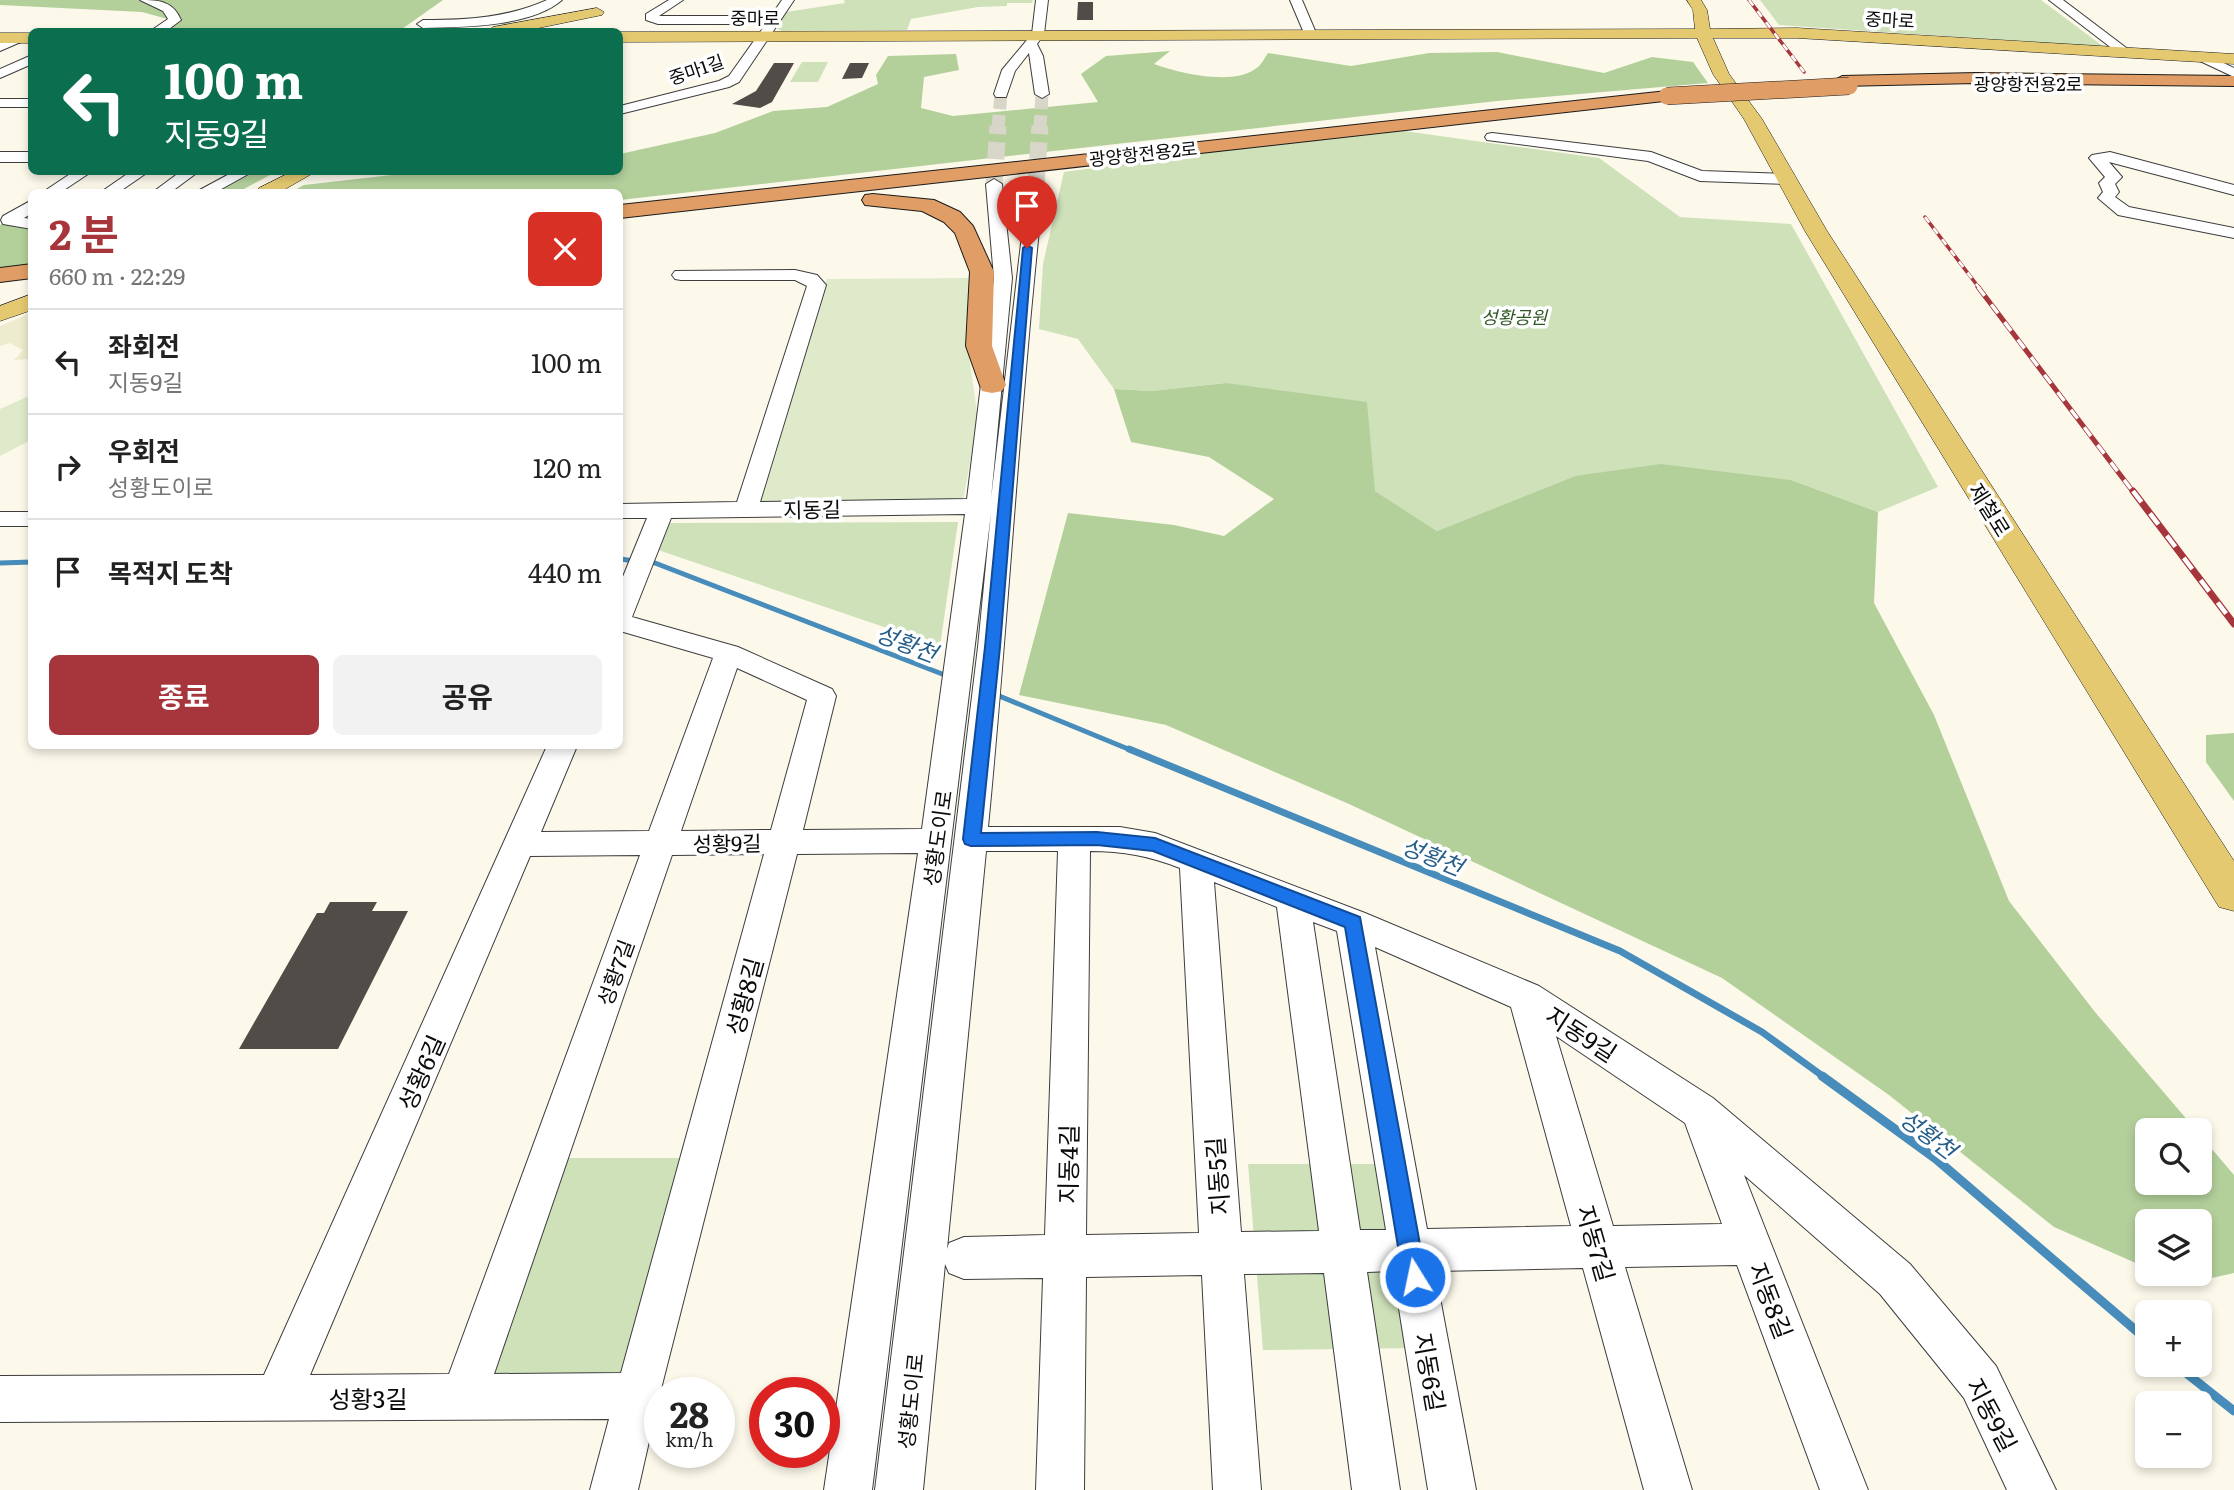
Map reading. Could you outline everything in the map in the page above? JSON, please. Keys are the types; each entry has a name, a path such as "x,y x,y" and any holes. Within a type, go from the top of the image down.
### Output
{"highway":[{"name":"광양항전용2로","path":"623,206 1586,97 1845,83 2234,83"},
{"name":"광양항전용2로","path":"623,214 1665,94"},
{"path":"623,214 860,200 926,205 952,217 965,231 982,272 979,346 992,384"},
{"path":"0,275 28,272"},
{"path":"0,281 28,278"}],"main road":[{"path":"1632,33 1678,17 1701,3 1730,26 1734,53"},
{"name":"제철로","path":"1701,3 1703,33 1721,74 1753,119 1784,180 2234,895"},
{"path":"488,27 602,9"},
{"path":"569,28 602,9"},
{"path":"602,9 602,20 612,28"},
{"name":"중마로","path":"625,38 947,34 1033,47 1097,33 1703,33 1730,26 2234,59"},
{"path":"947,34 1033,47 1097,33"},
{"path":"1562,33 1690,47 1705,54 1721,74"},
{"path":"0,38 25,38"},
{"name":"제철로","path":"1742,74 1753,119"},
{"path":"272,189 299,175"},
{"path":"0,314 28,303"}],"street":[{"path":"146,0 169,7 173,12 175,20 162,28"},
{"path":"418,28 488,27 532,12 556,0"},
{"path":"677,0 650,17 658,20 775,20"},
{"name":"중마1길","path":"623,109 734,79 788,0"},
{"path":"1042,0 1033,47 1042,94"},
{"path":"1296,0 1310,33"},
{"path":"2055,0 2127,53"},
{"path":"488,27 503,6"},
{"path":"418,28 445,8"},
{"path":"0,47 25,38"},
{"path":"1001,94 1009,70 1033,47"},
{"path":"0,55 28,57"},
{"path":"2204,58 2234,73"},
{"path":"0,74 28,59"},
{"path":"0,103 28,103"},
{"path":"0,117 28,103"},
{"path":"1492,137 1651,157 1700,176 1784,180"},
{"path":"0,157 28,157"},
{"path":"2234,190 2110,157 2097,158 2114,177 2107,183 2111,192 2106,198 2124,211 2234,233"},
{"path":"56,189 78,175"},
{"path":"114,189 135,175"},
{"path":"165,189 186,175"},
{"path":"210,189 238,175"},
{"name":"성황도이로","path":"900,1490 954,840 969,712 964,636 1003,278 994,184"},
{"name":"성황도이로","path":"969,712 992,647 1023,288 1036,184"},
{"path":"28,208 9,220 28,223"},
{"path":"681,275 796,275 810,279 817,285 746,510"},
{"name":"지동길","path":"623,512 658,519 746,510 978,505 1004,507"},
{"path":"623,607 658,519"},
{"path":"623,616 728,653"},
{"name":"성황8길","path":"638,1396 822,696 728,653"},
{"name":"성황7길","path":"463,1397 728,653"},
{"name":"성황6길","path":"277,1398 561,749"},
{"name":"지동4길","path":"1060,1490 1074,838"},
{"name":"지동9길","path":"954,840 1120,839 1155,845 1353,923 1526,997 1699,1111 1895,1279 1980,1382 2032,1490"},
{"name":"성황도이로","path":"848,1490 954,840"},
{"name":"성황9길","path":"519,844 954,840"},
{"name":"지동5길","path":"1196,861 1237,1490"},
{"path":"1293,899 1376,1490"},
{"name":"지동6길","path":"1353,923 1452,1490"},
{"name":"지동7길","path":"1526,997 1668,1490"},
{"name":"지동8길","path":"1699,1111 1844,1490"},
{"path":"964,1258 1750,1244"},
{"path":"614,1490 638,1396"},
{"name":"성황3길","path":"0,1399 638,1396"}],"shaded area":[{"path":"28,314 28,359 14,360 23,350 9,343 0,346 0,326"}],"green space":[{"path":"0,0 443,0 403,28 156,28 171,20 142,12 0,5"},
{"path":"844,0 1033,0 1032,3 1007,3 1007,6 978,7 911,19 907,30 782,31 776,28 786,12 845,3"},
{"path":"1760,0 2041,0 2104,47 1779,25"},
{"path":"1170,51 1154,64 1178,71 1222,77 1248,73 1259,66 1268,53 1351,66 1429,53 1497,52 1604,73 1652,57 1693,62 1708,83 1497,101 623,200 623,189 297,189 304,185 392,175 623,175 623,153 715,133 773,111 827,107 878,84 876,75 888,56 956,54 959,70 924,77 921,108 953,116 1098,102 1081,74 1106,56"},
{"path":"802,62 828,62 818,82 790,82"},
{"name":"성황공원","path":"1404,131 1599,158 1680,217 1791,224 1938,487 1878,512 1791,480 1575,476 1437,531 1375,491 1226,383 1151,391 1114,389 1078,339 1039,329 1043,264 1064,172 1204,153"},
{"path":"241,175 270,175 244,189 211,189"},
{"path":"5,222 28,227 28,264 0,268 0,225"},
{"path":"970,278 968,349 978,419 963,501 755,503 827,279"},
{"path":"1226,383 1367,402 1375,491 1437,531 1575,476 1661,464 1791,480 1878,512 1874,603 1934,715 2009,901 2095,1012 2186,1118 2135,1118 2135,1195 2212,1195 2212,1149 2234,1175 2234,1273 2212,1278 2212,1209 2135,1209 2135,1263 2054,1227 1889,1095 1722,978 1349,804 1166,725 1019,695 1068,513 1174,525 1224,536 1274,499 1209,457 1131,442 1114,389 1151,391"},
{"path":"28,396 28,442 0,456 0,409"},
{"path":"958,522 940,646 655,549 666,523"},
{"path":"2234,733 2234,801 2206,762 2206,735"},
{"path":"548,1158 701,1158 638,1396 463,1397"},
{"path":"1248,1164 1387,1164 1417,1348 1263,1350"}],"building":[{"path":"1078,2 1093,2 1093,20 1077,20"},
{"path":"774,63 794,63 772,102 760,108 732,104 756,91"},
{"path":"850,63 869,63 862,78 842,79"},
{"path":"330,902 377,902 372,911 408,911 338,1049 239,1049 317,913 324,913"}],"waterway":[{"name":"성황천","path":"623,559 635,561"},
{"name":"성황천","path":"0,563 28,562"},
{"name":"성황천","path":"646,562 655,563 950,677"},
{"name":"성황천","path":"992,693 1133,751"},
{"name":"성황천","path":"1129,749 1620,951 1762,1032 1824,1077"},
{"name":"성황천","path":"1822,1076 1936,1159 2135,1330"},
{"name":"성황천","path":"2191,1377 2234,1411"}],"tunnel":[{"path":"998,128 1001,94"},
{"path":"1040,128 1042,94"},
{"path":"994,184 998,126"},
{"path":"1036,184 1040,126"}],"railway":[{"path":"1749,0 1804,72"},
{"path":"1925,217 1980,289"},
{"path":"1978,287 2134,493"},
{"path":"2133,491 2234,624"}],"route":[{"path":"1027,248 992,647 971,839 1097,838 1155,845 1353,923 1415,1277"}]}
